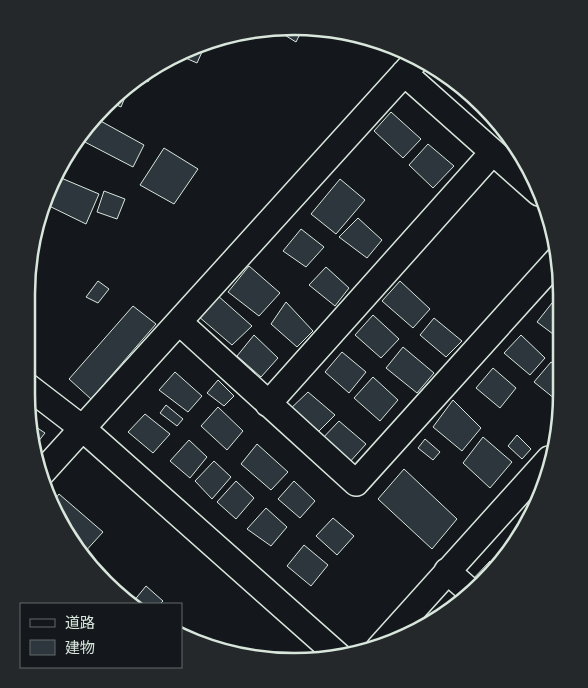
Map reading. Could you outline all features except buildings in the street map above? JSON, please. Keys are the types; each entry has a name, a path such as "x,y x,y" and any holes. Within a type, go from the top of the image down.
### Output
{"street":[{"path":"46,468 411,66 493,152 528,183"},
{"path":"268,404 493,152"},
{"path":"179,322 356,484 551,266"},
{"path":"35,392 82,428 332,650"},
{"path":"393,633 542,466"},
{"path":"447,571 466,588"}]}
